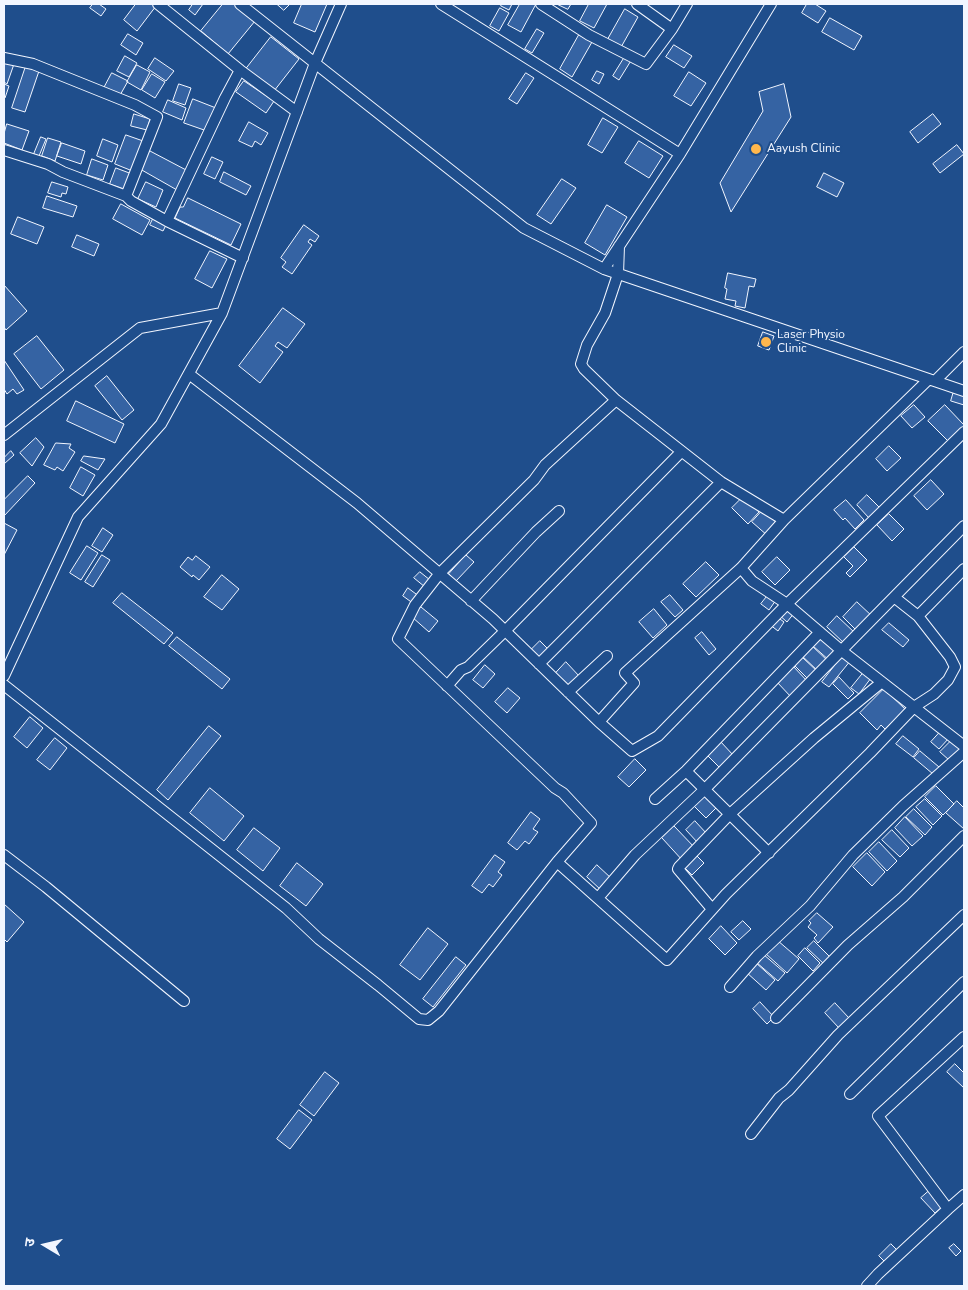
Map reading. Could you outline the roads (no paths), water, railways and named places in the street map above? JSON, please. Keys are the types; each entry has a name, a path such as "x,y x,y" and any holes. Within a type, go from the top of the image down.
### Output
{"street":[{"path":"158,4 240,70 297,112"},
{"path":"240,4 524,228 604,269 964,391"},
{"path":"4,676 78,517 161,424 222,313 315,63 341,4"},
{"path":"441,4 680,154"},
{"path":"540,4 589,35 646,64 688,4"},
{"path":"636,4 672,29"},
{"path":"604,269 680,154 771,4"},
{"path":"4,58 33,64 135,105 157,116 126,196"},
{"path":"168,221 240,70"},
{"path":"4,150 48,164 63,172 126,196 131,201 168,221 243,258"},
{"path":"619,246 618,274 605,313 587,345 581,364 589,376 616,400 681,452 721,482 784,520"},
{"path":"4,435 140,328 222,313"},
{"path":"599,722 634,684 625,673 741,568 784,520 964,352"},
{"path":"189,374 357,503 440,573 505,631 599,722 632,751 658,736 787,604 964,432"},
{"path":"4,685 286,908 320,939 420,1020 428,1020 439,1011 557,862 591,823 563,793 555,788 398,640 415,605 440,573 534,480 545,465 616,400"},
{"path":"447,686 461,670 468,667 505,631 681,452"},
{"path":"538,664 721,482"},
{"path":"471,600 536,532 559,511"},
{"path":"598,898 635,855 842,651 964,526"},
{"path":"741,568 752,580 787,604 842,651 964,746"},
{"path":"918,616 964,569"},
{"path":"557,862 667,960 726,894 870,753 914,707 934,694 948,680 954,667 950,657 918,616 894,597"},
{"path":"655,799 686,771 820,632"},
{"path":"568,692 608,656"},
{"path":"712,909 678,868 730,814 814,738 882,682"},
{"path":"730,987 757,956 810,906 859,849 902,806 964,752"},
{"path":"686,771 769,853"},
{"path":"776,1018 848,945 903,897 964,836"},
{"path":"4,855 184,1001"},
{"path":"751,1134 779,1098 789,1090 838,1035 964,915"},
{"path":"850,1094 964,982"},
{"path":"948,1209 878,1116 964,1038"},
{"path":"867,1286 964,1194"}],"place":[{"name":"Aayush Clinic","path":"756,149"},
{"name":"Laser Physio Clinic","path":"766,342"}]}
